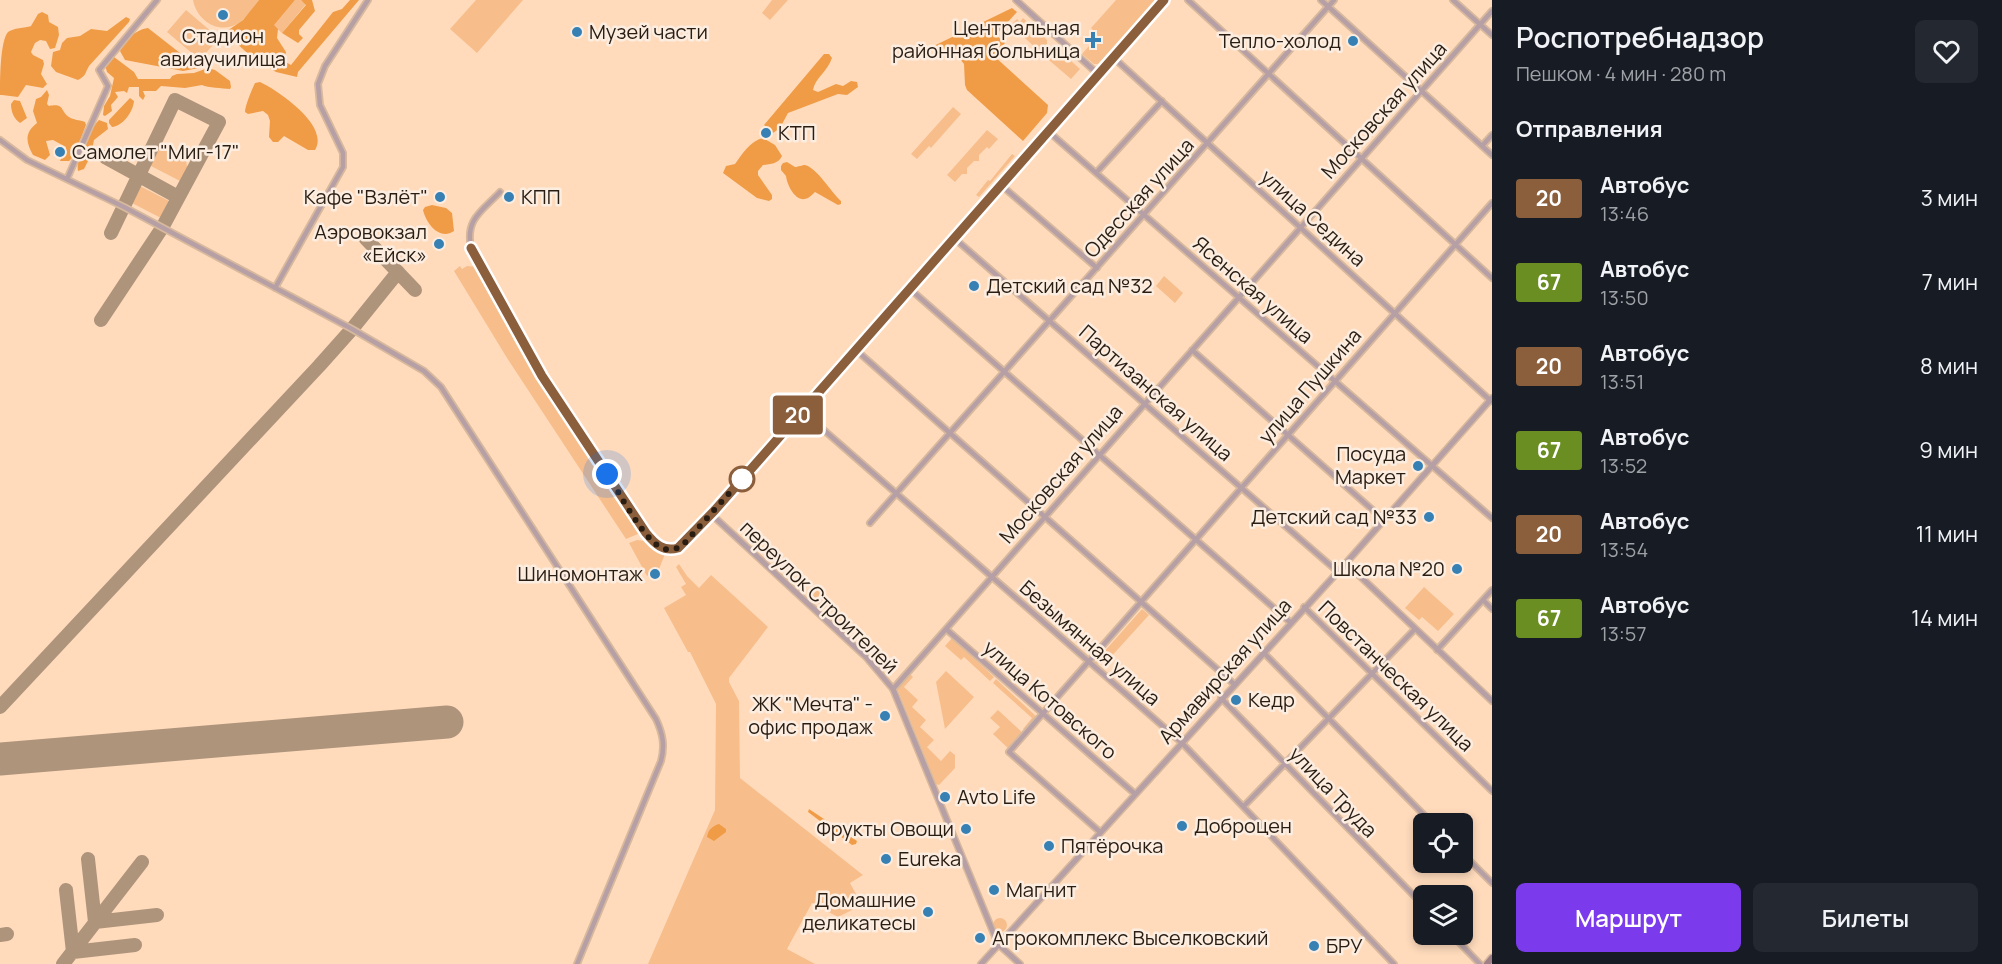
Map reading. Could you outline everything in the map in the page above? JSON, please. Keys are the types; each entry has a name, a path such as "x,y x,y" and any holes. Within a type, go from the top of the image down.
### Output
{"main road":[{"path":"1487,964 1492,958"}],"street":[{"path":"67,179 108,86 99,70 157,0"},
{"path":"275,288 343,168 343,153 320,105 318,84 325,66 368,0"},
{"path":"500,192 471,224 471,248 542,376 646,533 663,549 678,548 711,514 1164,0"},
{"path":"1188,0 1492,278"},
{"path":"1321,0 1492,155"},
{"name":"Одесская улица","path":"870,523 1334,0"},
{"path":"1453,0 1492,35"},
{"path":"1018,1 1099,75"},
{"name":"Московская улица","path":"893,689 1492,11"},
{"name":"улица Седина","path":"1114,58 1492,400"},
{"path":"1096,173 1162,101"},
{"name":"Ясенская улица","path":"1048,132 1492,518"},
{"path":"1482,146 1492,135"},
{"path":"0,140 27,160 124,207 275,288 424,371 437,381 659,726 664,746 661,761 577,964"},
{"path":"1001,185 1097,268"},
{"name":"улица Пушкина","path":"1100,832 1009,752 1492,203"},
{"name":"Партизанская улица","path":"954,238 1337,572"},
{"name":"Повстанческая улица","path":"910,289 1290,622"},
{"path":"856,350 1234,684"},
{"path":"1192,350 1384,520"},
{"name":"Армавирская улица","path":"981,964 1492,400"},
{"name":"Безымянная улица","path":"802,411 1181,742 1394,964"},
{"name":"переулок Строителей","path":"711,514 866,657 893,689 998,944 1020,964"},
{"path":"1346,562 1492,701"},
{"path":"1437,650 1492,590"},
{"path":"1483,600 1492,609"},
{"name":"Повстанческая улица","path":"1304,607 1492,791"},
{"name":"улица Котовского","path":"946,629 1134,793"},
{"path":"1244,806 1416,629"},
{"path":"1263,652 1422,813"},
{"name":"улица Труда","path":"1221,698 1413,895"},
{"path":"1473,865 1492,883"},
{"path":"1462,945 1480,964"}],"shaded area":[{"name":"Стадион авиаучилища","path":"193,0 259,0 240,22 225,28 211,25 199,15"},
{"path":"259,0 295,0 274,25 278,29 277,38 286,52 284,61 291,65 333,12 342,9 350,0 359,0 298,72 297,77 276,72 254,59 235,42 230,44 226,40 227,31 243,20"},
{"path":"295,0 301,0 306,4 282,33 273,25"},
{"path":"301,0 312,0 315,11 299,30 303,38 298,43 282,33 306,5"},
{"path":"476,0 523,0 477,53 450,29"},
{"path":"772,0 788,0 770,20 762,13"},
{"path":"1116,0 1156,0 1098,64 1094,64 1082,54 1098,36 1091,28"},
{"path":"1012,8 1017,12 996,35 1005,43 994,56 1048,105 1047,113 1023,141 967,90 964,64 954,52 944,48 919,57 915,55"},
{"path":"186,10 219,38 200,60 167,32"},
{"path":"42,12 48,15 49,22 58,27 59,35 55,48 50,49 46,41 40,40 35,43 31,52 43,60 41,74 47,84 43,88 26,85 18,97 0,95 1,62 5,37 10,31 31,26 38,14"},
{"path":"126,17 130,19 129,22 89,66 81,79 56,72 51,66 53,52 60,50 67,38 80,36 91,29 107,31"},
{"path":"1023,18 1047,40 1047,44 1040,52 1011,25 1017,19 1020,22"},
{"path":"148,28 180,53 198,63 199,68 183,71 125,60 120,51 125,43 135,33"},
{"path":"1046,51 1057,58 1062,53 1080,69 1071,79 1043,55"},
{"path":"824,54 829,54 832,58 813,90 818,92 836,84 843,86 851,81 857,82 858,87 847,95 838,94 788,113 780,128 773,133 764,125"},
{"path":"114,57 134,72 138,79 170,79 177,74 194,73 208,68 215,70 230,81 231,87 230,89 202,85 185,88 161,86 156,91 143,91 145,96 143,100 139,96 139,87 129,87 127,93 115,92 118,97 111,105 112,111 105,116 103,115 104,106 110,96 114,78 107,72 105,65"},
{"path":"260,82 290,101 309,120 318,141 315,150 308,150 284,136 278,142 273,142 269,137 268,115 263,111 248,114 245,112 255,83"},
{"path":"47,90 49,106 60,107 66,115 85,122 86,125 74,156 69,161 60,161 66,147 53,140 46,141 50,155 45,160 33,155 29,146 28,134 37,123 33,111 36,99"},
{"path":"130,98 134,101 130,114 120,124 112,127 109,120"},
{"path":"14,100 20,101 27,118 20,123 12,110 11,104"},
{"path":"953,107 961,114 931,148 929,146 917,159 911,154"},
{"path":"99,120 107,123 108,129 94,140 91,155 84,169 78,171 84,144"},
{"path":"987,130 998,139 989,149 987,147 979,155 979,161 974,161 967,168 967,174 962,174 955,182 947,175"},
{"path":"763,138 775,145 782,156 776,162 763,165 758,171 758,175 772,195 769,201 757,198 723,173 726,166 735,164 750,145"},
{"path":"157,144 186,159 188,175 184,183 147,164"},
{"path":"1012,154 1015,156 979,197 976,195 988,180 990,181"},
{"path":"787,162 795,167 805,165 810,167 841,201 841,204 838,205 815,192 804,199 796,196 781,170 783,163"},
{"path":"138,185 173,203 166,216 159,217 130,202"},
{"path":"432,205 446,208 452,213 454,231 443,234 430,225 423,210"},
{"path":"460,266 462,269 467,266 478,267 535,372 639,526 638,534 626,539 507,358 454,271"},
{"path":"1164,276 1183,293 1175,303 1156,286"},
{"path":"637,540 645,541 665,554 659,569 647,576 629,543"},
{"path":"679,564 699,588 711,575 768,627 729,678 739,701 740,778 863,875 850,883 862,905 838,917 812,903 787,949 815,964 648,964 715,810 716,704 690,652 664,608 686,595 681,587 686,584 676,567"},
{"path":"1424,587 1454,614 1438,631 1422,617 1419,620 1405,608"},
{"path":"818,589 831,601 824,609 811,596"},
{"path":"1142,609 1149,615 1109,659 1105,656 1098,664 1095,662"},
{"path":"952,638 994,677 990,681 964,657 961,660 945,646"},
{"path":"946,671 974,697 945,729 936,682"},
{"path":"910,674 913,677 904,687 918,700 912,707 926,720 920,727 934,740 927,747 941,761 950,751 955,755 955,768 939,785 936,784 897,688"},
{"path":"996,679 1038,718 1026,731 1023,729 1032,718 993,683"},
{"path":"998,710 1024,734 1010,750 993,734 1000,727 990,718"},
{"path":"809,809 857,841 856,844 852,845 808,812"},
{"path":"719,824 726,829 726,832 714,841 707,837 711,829"},
{"path":"1000,918 1005,920 1007,925 1005,930 1000,932 995,930 993,925 995,920"}],"taxiway":[{"path":"101,320 162,228 219,122 175,100 111,233"},
{"path":"105,157 178,197"},
{"path":"366,239 415,290"},
{"path":"0,707 319,366 398,272"},
{"path":"88,859 95,922 157,915"},
{"path":"63,964 142,862"},
{"path":"66,890 73,952 135,945"},
{"path":"0,935 7,934"}],"runway":[{"path":"0,759 447,722"}],"bus line":[{"name":"20","path":"471,248 542,376 646,533 663,549 678,548 715,510 1164,0"}],"place":[{"name":"Стадион авиаучилища","path":"223,15"},
{"name":"Музей части","path":"577,32"},
{"name":"Центральная районная больница","path":"1093,40"},
{"name":"Тепло-холод","path":"1353,41"},
{"name":"КТП","path":"766,133"},
{"name":"Самолет \"Миг-17\"","path":"60,152"},
{"name":"Кафе \"Взлёт\"","path":"440,197"},
{"name":"КПП","path":"509,197"},
{"name":"Аэровокзал «Ейск»","path":"439,244"},
{"name":"Детский сад №32","path":"974,286"},
{"name":"Посуда Маркет","path":"1418,466"},
{"name":"Детский сад №33","path":"1429,517"},
{"name":"Школа №20","path":"1457,569"},
{"name":"Шиномонтаж","path":"655,574"},
{"name":"Кедр","path":"1236,700"},
{"name":"ЖК \"Мечта\" - офис продаж","path":"885,716"},
{"name":"Avto Life","path":"945,797"},
{"name":"Доброцен","path":"1182,826"},
{"name":"Фрукты Овощи","path":"966,829"},
{"name":"Пятёрочка","path":"1049,846"},
{"name":"Eureka","path":"886,859"},
{"name":"Магнит","path":"994,890"},
{"name":"Домашние деликатесы","path":"928,912"},
{"name":"Агрокомплекс Выселковский","path":"980,938"},
{"name":"БРУ","path":"1314,946"}],"route":[{"path":"607,474 646,533 657,545 670,550 682,546 742,479"}]}
